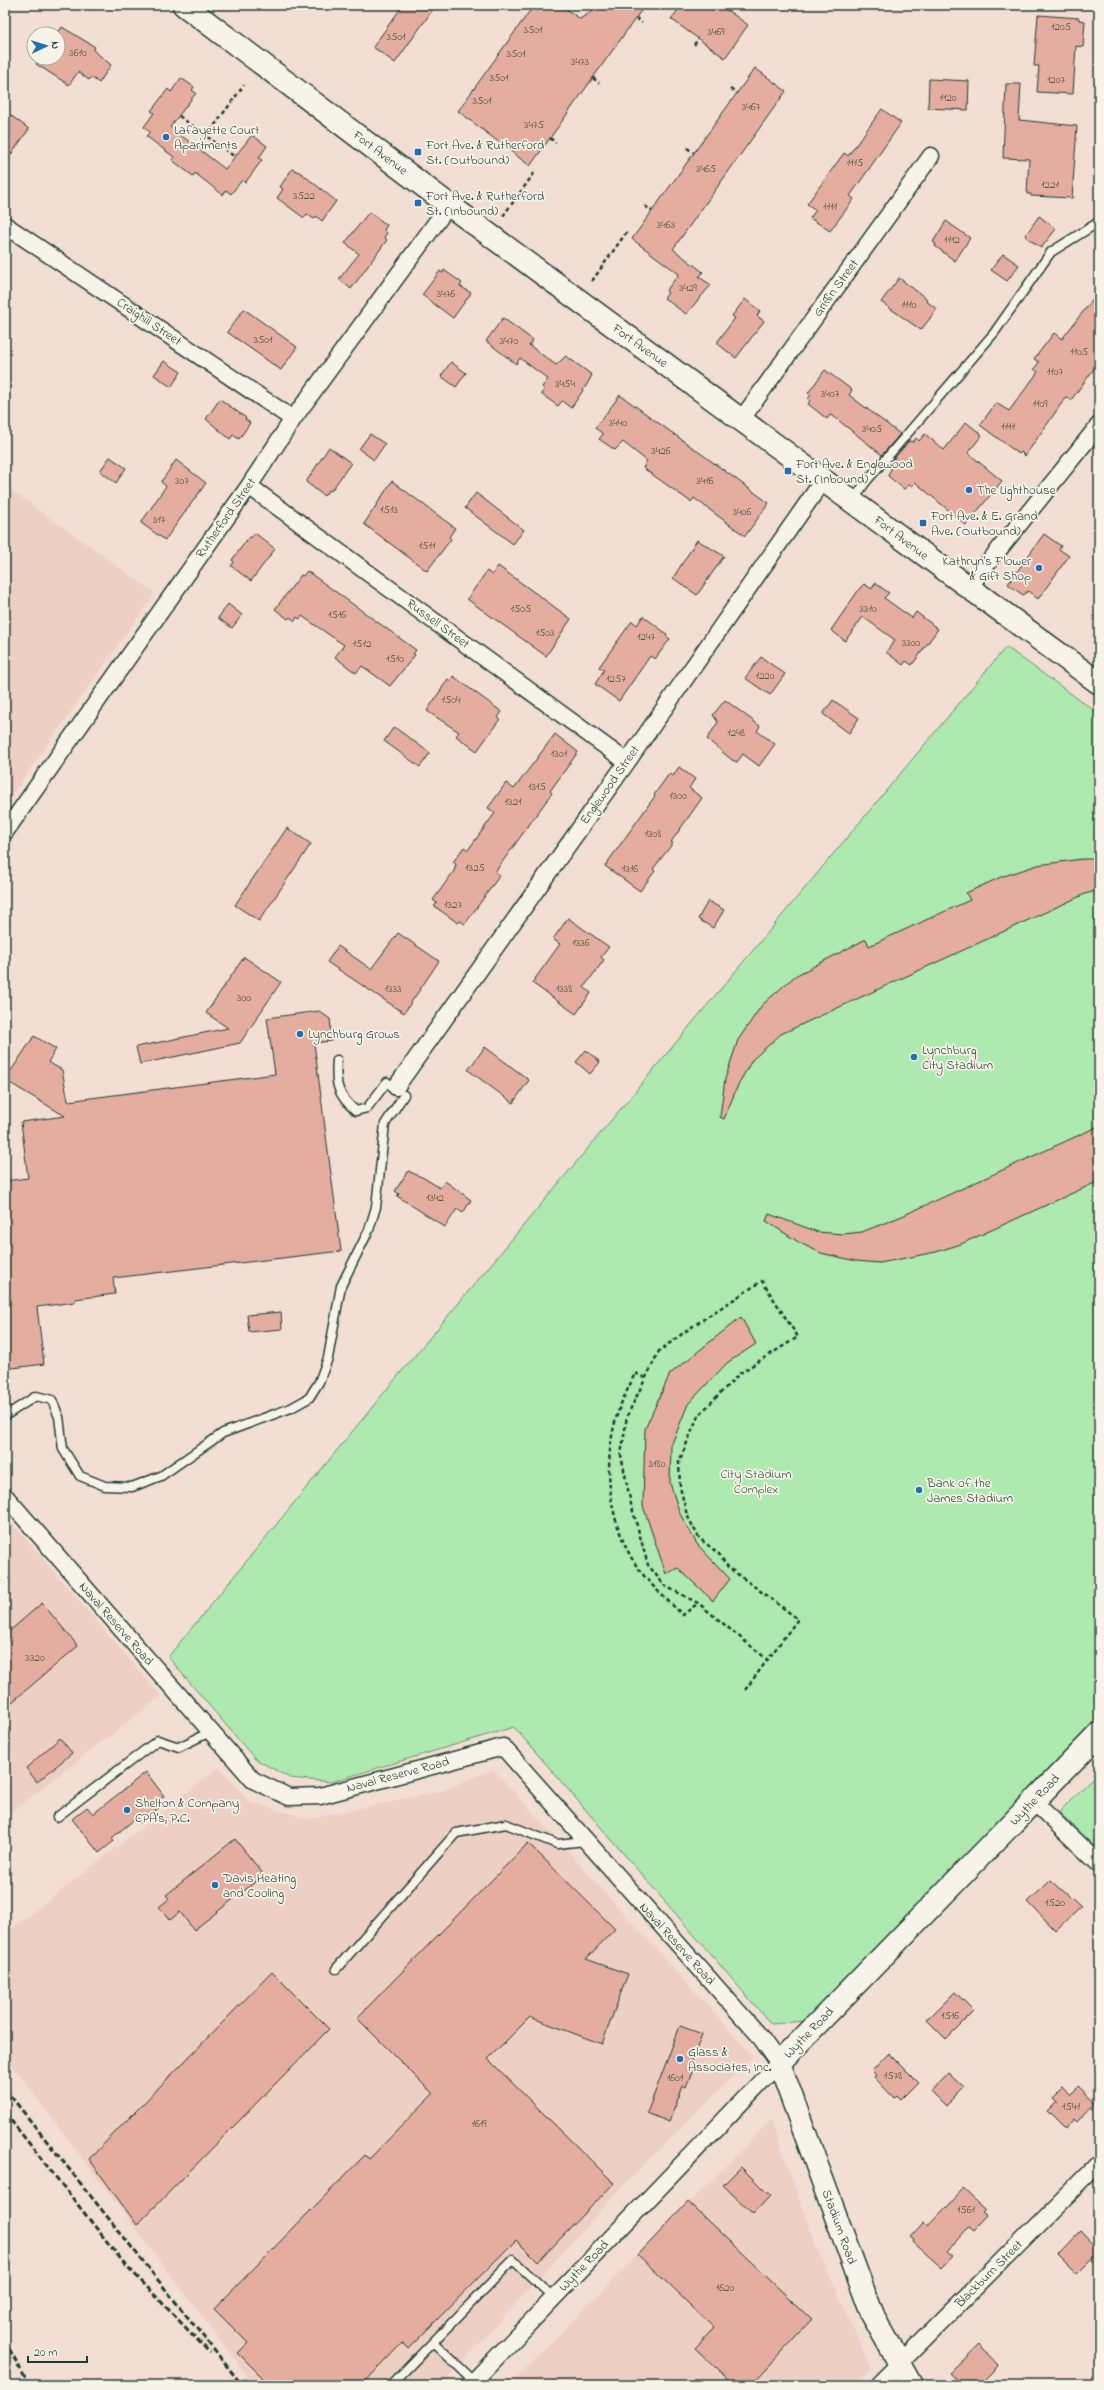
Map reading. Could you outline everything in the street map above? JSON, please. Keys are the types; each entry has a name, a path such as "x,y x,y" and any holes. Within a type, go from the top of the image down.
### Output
{"main road":[{"name":"Fort Avenue","path":"184,5 449,205 741,420 822,482 853,502 1099,683"},
{"name":"Wythe Road","path":"779,2063 1099,1734"},
{"name":"Stadium Road","path":"779,2063 872,2314 912,2385"}],"street":[{"name":"Griffin Street","path":"741,420 931,156"},
{"name":"Rutherford Street","path":"5,832 249,486 293,419 449,205"},
{"name":"Craighill Street","path":"5,225 293,419"},
{"path":"968,588 1099,425"},
{"name":"Englewood Street","path":"396,1088 627,762 822,482"},
{"name":"Russell Street","path":"249,486 627,762"},
{"name":"Naval Reserve Road","path":"5,1496 253,1780 289,1797 320,1796 502,1746 758,2034 779,2063"},
{"path":"1034,1802 1099,1864"},
{"name":"Wythe Road","path":"472,2383 779,2063"},
{"name":"Blackburn Street","path":"878,2385 1099,2163"}],"lane":[{"path":"853,502 865,483 994,333 1051,252 1099,222"},
{"path":"337,1060 335,1082 345,1102 356,1111 367,1108 396,1088"},
{"path":"5,1416 36,1396 52,1400 60,1417 63,1449 80,1476 105,1486 132,1487 161,1476 223,1433 291,1408 309,1398 319,1382 328,1358 341,1286 368,1230 376,1207 385,1124 396,1088"},
{"path":"57,1818 158,1740 179,1747 210,1732"},
{"path":"336,1968 456,1832 506,1824 557,1844 585,1841"},
{"path":"391,2385 513,2260 554,2298"},
{"path":"433,2342 472,2383"}],"path":[{"path":"636,18 642,24"},
{"path":"694,45 698,39"},
{"path":"593,78 599,83"},
{"path":"198,148 244,85"},
{"path":"730,89 737,93"},
{"path":"179,116 235,157"},
{"path":"550,138 556,143"},
{"path":"687,148 694,153"},
{"path":"503,216 535,172"},
{"path":"645,206 652,211"},
{"path":"592,281 628,230"},
{"path":"745,1690 768,1660 798,1619 728,1567 719,1554 699,1538 687,1515 680,1487 679,1462 698,1416 740,1373 798,1337 762,1281 692,1326 659,1351 627,1416 621,1455 631,1504 648,1565 665,1586 698,1603 768,1660"},
{"path":"645,1378 635,1373 618,1413 610,1451 609,1487 616,1516 630,1556 656,1589 682,1615 698,1603"}],"shaded area":[{"path":"5,486 155,593 5,804"},
{"path":"5,1515 161,1696 5,1817 5,1775 13,1759 5,1748"},
{"path":"219,1768 249,1802 308,1819 442,1791 493,1769 753,2056 623,2186 448,2378 455,2385 254,2385 5,2056 5,1934"},
{"path":"771,2120 815,2242 871,2368 854,2385 509,2385"}],"green space":[{"name":"City Stadium Complex","path":"1006,647 1099,714 1099,1716 806,2021 771,2024 514,1727 331,1782 290,1778 255,1759 168,1657 392,1383"},
{"path":"1099,1772 1099,1851 1059,1812"}],"building":[{"path":"403,5 436,5 395,63 373,47"},
{"path":"534,5 561,5 580,19 591,12 596,5 645,5 530,166 458,111"},
{"path":"682,5 720,5 748,25 725,58 671,19"},
{"path":"1038,15 1079,18 1079,20 1085,21 1083,47 1076,46 1073,94 1037,92 1039,66 1034,66"},
{"path":"66,29 95,47 93,50 111,65 99,83 91,77 89,80 78,72 69,85 39,66 66,66"},
{"path":"755,68 786,91 673,249 703,272 699,277 711,285 686,314 664,298 668,293 666,291 679,274 632,239"},
{"name":"Lafayette Court Apartments","path":"181,78 194,87 192,90 196,93 170,127 225,169 252,135 267,146 259,158 262,160 245,183 242,180 231,194 226,190 223,195 195,173 193,176 172,160 174,157 146,136 150,132 144,127 154,113 151,111 168,89 171,92"},
{"path":"929,79 969,81 968,110 928,108"},
{"path":"1006,84 1021,84 1019,120 1077,126 1072,198 1031,196 1031,194 1027,194 1029,159 1003,158"},
{"path":"882,109 901,123 850,196 854,199 830,231 810,218 816,210 807,204 844,153 848,156"},
{"path":"5,111 29,129 5,163"},
{"path":"292,169 301,173 336,201 322,221 316,216 314,219 307,214 304,218 277,198 283,189 280,187"},
{"path":"369,212 387,225 384,230 387,233 384,237 387,240 351,289 339,279 359,254 345,243"},
{"path":"1039,216 1056,229 1041,248 1025,236"},
{"path":"946,221 970,238 955,261 935,246 936,244 933,242"},
{"path":"1003,254 1019,265 1007,281 991,270"},
{"path":"444,270 462,283 460,286 471,293 453,318 422,295 440,271 443,273"},
{"path":"899,278 927,299 926,301 937,309 921,330 881,302"},
{"path":"1099,291 1099,362 1071,400 1066,397 1025,456 1021,452 1019,454 980,425 996,403 1009,411 1038,372 1034,369 1039,362 1034,359 1054,333 1062,339"},
{"path":"745,299 760,311 757,316 764,321 736,358 718,344 718,341 735,318 732,316"},
{"path":"244,309 297,347 281,370 227,332"},
{"path":"503,318 533,340 529,345 556,365 566,356 592,375 571,408 562,401 558,406 541,394 545,389 542,387 548,379 520,358 516,364 486,341"},
{"path":"164,361 181,372 171,387 154,375"},
{"path":"451,362 466,373 456,387 441,376"},
{"path":"825,370 852,390 849,395 900,434 882,455 833,416 830,415 827,419 808,404 810,401 808,399 811,395 808,393"},
{"path":"620,395 769,503 745,536 694,498 691,502 643,468 647,461 623,442 615,450 599,439 603,434 595,428"},
{"path":"220,399 246,418 245,419 250,423 239,439 233,435 230,439 206,419"},
{"path":"966,422 982,435 968,453 1002,481 966,525 915,482 911,486 909,485 904,489 888,476 893,464 891,462 909,441 913,442 916,438 919,441 925,434 944,450"},
{"path":"370,434 385,444 374,460 359,449"},
{"path":"329,447 351,463 331,491 329,490 324,496 306,482"},
{"path":"110,457 126,468 116,483 100,471"},
{"path":"176,460 206,483 165,540 141,523 166,486 161,482"},
{"path":"392,481 455,528 449,537 451,539 427,571 364,524"},
{"path":"476,493 524,530 513,544 465,508"},
{"path":"255,533 275,549 251,581 231,566 234,562 232,560 249,537 251,538"},
{"name":"Kathryn's Flower & Gift Shop","path":"1044,534 1061,546 1059,549 1069,556 1038,599 1028,591 1023,595 1008,584"},
{"path":"697,540 724,556 697,595 673,578"},
{"path":"498,566 571,619 546,656 467,599 487,571 492,575"},
{"path":"307,571 416,650 413,654 415,655 390,686 362,666 356,673 335,657 344,645 302,616 300,619 297,617 295,621 290,617 288,619 275,609 301,575 303,576"},
{"path":"875,583 889,593 884,598 912,618 916,612 938,629 912,665 906,661 903,665 886,652 895,640 863,617 845,641 831,630 860,588 864,584 872,589"},
{"path":"228,604 242,615 232,628 218,618"},
{"path":"643,616 667,634 666,636 670,639 655,659 650,656 619,701 595,684 604,670 599,667 632,621 637,625"},
{"path":"761,657 785,674 770,695 745,678"},
{"path":"453,676 502,712 498,717 500,719 477,751 456,736 459,732 427,711 448,679 450,681"},
{"path":"725,700 760,726 757,731 775,744 759,766 743,754 737,762 732,760 707,739 718,722 713,715"},
{"path":"833,700 859,718 849,733 823,714"},
{"path":"394,727 430,753 420,767 384,741"},
{"path":"555,734 578,752 550,791 552,793 495,872 500,875 465,924 460,921 458,923 434,906 437,903 433,900 454,871 456,864 453,862 464,847 468,850 495,813 488,808 506,783 514,789"},
{"path":"679,767 695,779 689,788 702,798 671,842 673,843 653,869 655,871 640,891 605,866 669,774 673,776"},
{"path":"287,828 311,844 259,921 235,905"},
{"path":"1082,859 1099,859 1099,890 1085,894 781,1034 752,1060 738,1085 724,1119 720,1117 725,1079 738,1040 762,1005 795,976 866,939 869,946 970,900 966,893 1001,877 1038,865"},
{"path":"708,901 724,910 713,928 698,919"},
{"path":"568,918 609,947 601,957 604,960 584,987 591,993 576,1014 532,983 560,944 553,939"},
{"path":"398,933 439,961 404,1013 327,962 338,946 371,969"},
{"path":"244,957 281,982 240,1043 140,1064 136,1047 228,1028 206,1013"},
{"path":"319,1011 330,1019 332,1041 314,1043 341,1251 113,1278 115,1294 75,1299 75,1302 37,1307 44,1364 5,1369 5,1181 28,1178 21,1122 65,1116 5,1080 34,1036 56,1049 48,1062 62,1070 68,1101 275,1074 267,1018"},
{"path":"485,1047 529,1080 513,1103 468,1070"},
{"path":"586,1050 600,1062 590,1074 576,1062"},
{"path":"1099,1126 1099,1181 961,1244 936,1252 880,1263 856,1261 821,1253 800,1243 766,1221 769,1214 818,1232 843,1234 862,1232 902,1216"},
{"path":"408,1171 424,1178 440,1188 445,1181 471,1200 463,1213 457,1209 445,1227 397,1196 399,1194 395,1191"},
{"path":"281,1312 282,1329 249,1332 247,1315"},
{"path":"741,1317 756,1344 727,1363 688,1404 671,1446 670,1483 680,1514 697,1544 730,1579 713,1601 678,1568 666,1574 643,1506 645,1429 670,1374"},
{"path":"42,1603 78,1646 5,1708 5,1635"},
{"path":"60,1738 72,1753 37,1782 26,1768"},
{"name":"Shelton & Company CPA's, P.C.","path":"146,1772 164,1796 157,1802 161,1806 140,1823 136,1818 112,1838 114,1841 99,1853 72,1819 87,1807 93,1814"},
{"name":"Davis Heating and Cooling","path":"235,1839 264,1875 194,1930 180,1912 170,1920 159,1907 169,1899 166,1895"},
{"path":"528,1843 615,1929 586,1959 628,1974 602,2044 530,2017 488,2059 614,2183 538,2262 516,2240 408,2349 402,2343 362,2385 270,2385 238,2353 248,2343 214,2309 365,2155 369,2159 433,2094 357,2018"},
{"path":"1051,1880 1081,1907 1056,1931 1028,1902"},
{"path":"272,1972 329,2029 137,2225 89,2159"},
{"path":"955,1992 974,2011 946,2039 927,2020"},
{"path":"680,2026 702,2034 689,2069 692,2071 686,2087 683,2086 669,2122 647,2113"},
{"path":"889,2053 918,2082 901,2099 897,2095 894,2098 874,2077 876,2075 872,2071"},
{"path":"948,2073 964,2088 946,2106 931,2091"},
{"path":"1062,2086 1070,2095 1078,2087 1095,2103 1077,2122 1074,2119 1065,2129 1046,2110 1055,2101 1051,2097"},
{"path":"741,2167 770,2196 753,2214 723,2185"},
{"path":"963,2189 986,2210 983,2213 988,2217 975,2231 970,2227 967,2229 947,2251 953,2256 942,2268 913,2242 914,2240 910,2237 924,2222 928,2226"},
{"path":"688,2202 812,2320 751,2385 734,2385 695,2348 714,2328 638,2255"},
{"path":"1080,2231 1099,2251 1077,2273 1058,2254"},
{"path":"979,2345 998,2365 978,2385 962,2385 950,2373"}],"railway":[{"path":"5,2089 242,2385"},
{"path":"5,2113 124,2263 210,2353"},
{"path":"5,2341 29,2385"}],"place":[{"name":"Lafayette Court Apartments","path":"166,137"},
{"name":"Fort Ave. & Rutherford St. (Outbound)","path":"418,152"},
{"name":"Fort Ave. & Rutherford St. (Inbound)","path":"418,203"},
{"name":"Fort Ave. & Englewood St. (Inbound)","path":"788,471"},
{"name":"The Lighthouse","path":"969,490"},
{"name":"Fort Ave. & E. Grand Ave. (Outbound)","path":"923,523"},
{"name":"Kathryn's Flower & Gift Shop","path":"1039,568"},
{"name":"Lynchburg Grows","path":"300,1034"},
{"name":"Lynchburg City Stadium","path":"914,1057"},
{"name":"Bank of the James Stadium","path":"919,1490"},
{"name":"Shelton & Company CPA's, P.C.","path":"127,1810"},
{"name":"Davis Heating and Cooling","path":"215,1885"},
{"name":"Glass & Associates, Inc.","path":"680,2059"}]}
